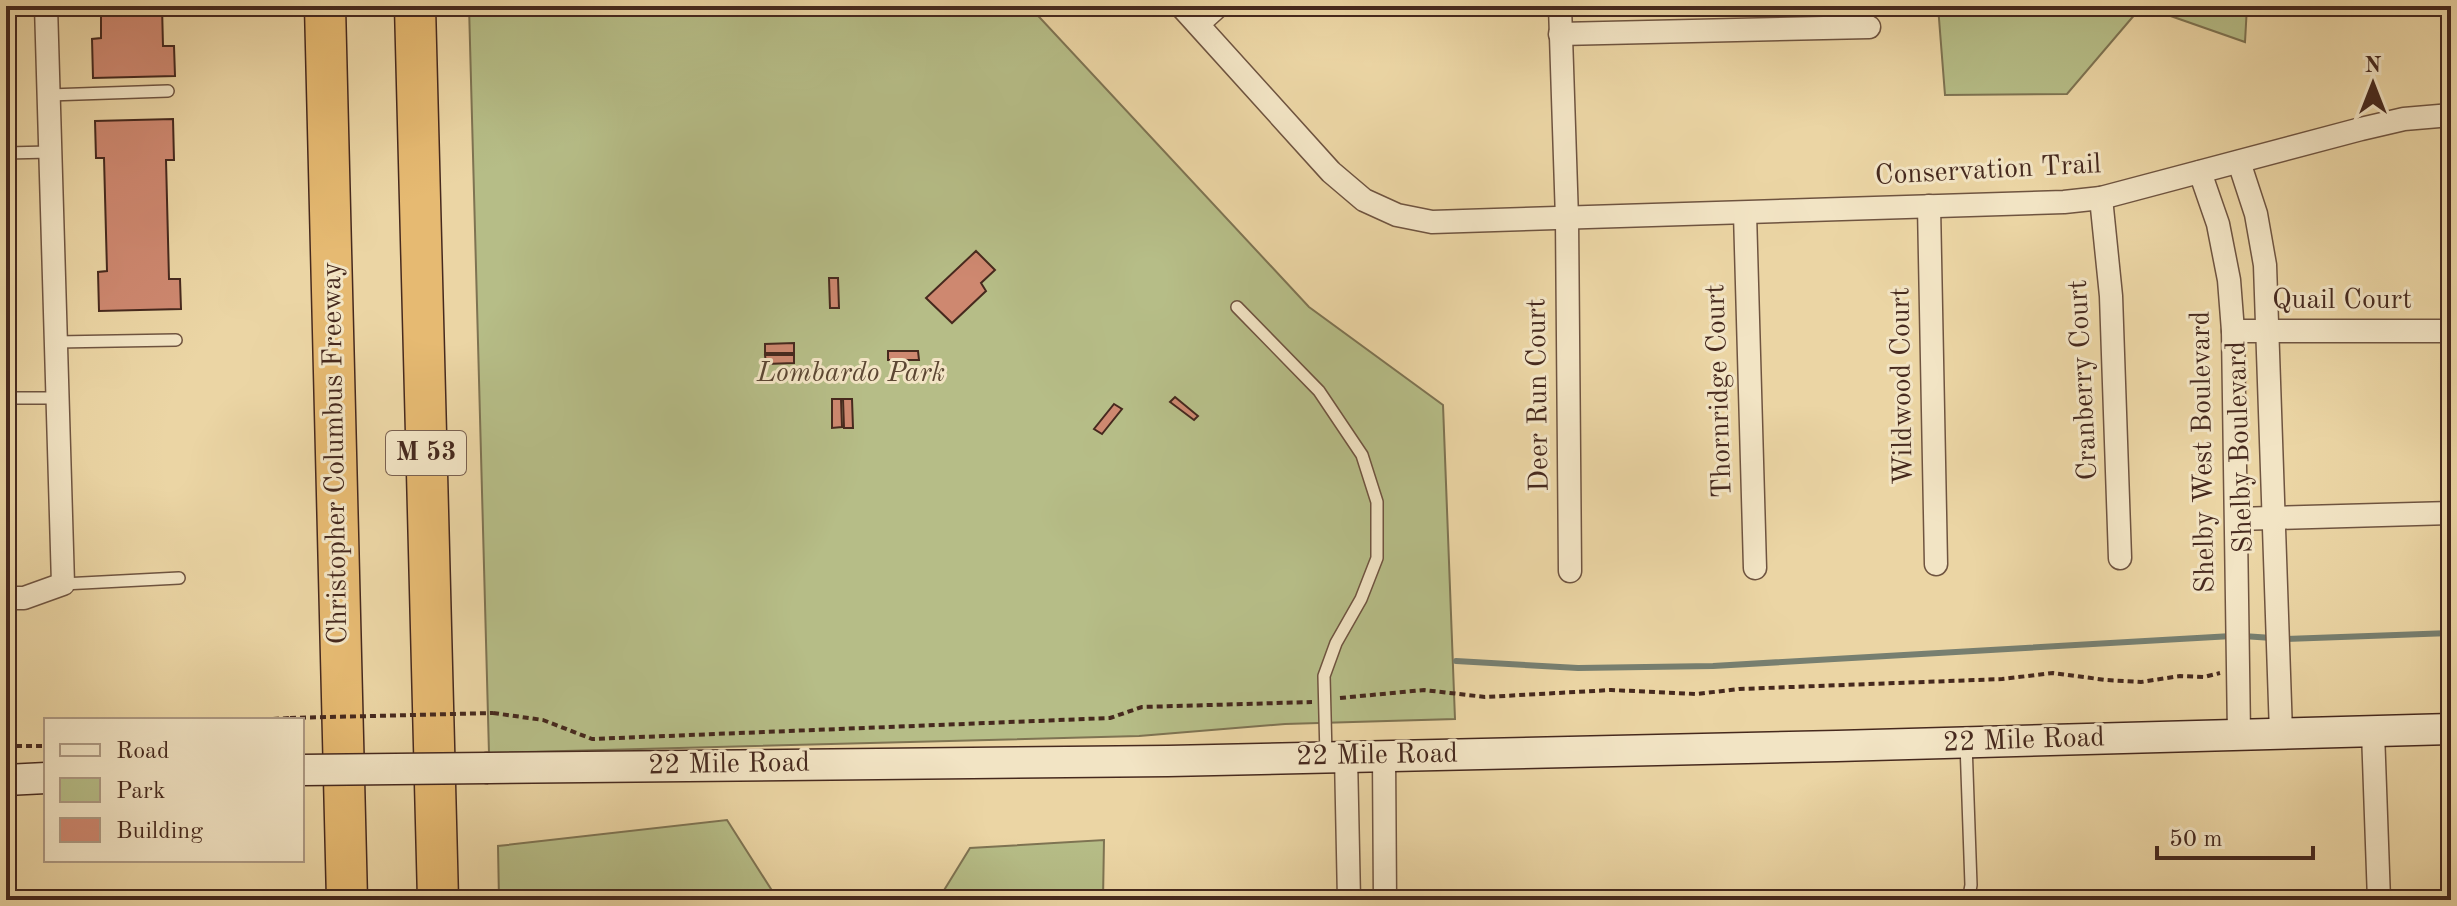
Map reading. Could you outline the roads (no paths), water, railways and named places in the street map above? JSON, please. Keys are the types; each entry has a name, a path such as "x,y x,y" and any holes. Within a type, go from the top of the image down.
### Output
{"highway":[{"name":"Christopher Columbus Freeway","path":"325,6 347,900"},
{"name":"M 53","path":"415,6 438,900"}],"street":[{"path":"6,598 24,598 63,584 46,6"},
{"name":"Conservation Trail","path":"1181,6 1331,172 1364,200 1397,215 1432,222 2064,202 2101,198 2404,119 2451,115"},
{"path":"1198,24 1218,6"},
{"name":"Deer Run Court","path":"1560,6 1567,219 1570,571"},
{"path":"1560,34 1869,27"},
{"name":"Shelby Boulevard","path":"2239,162 2256,214 2265,265 2281,733"},
{"name":"Shelby West Boulevard","path":"2200,172 2218,224 2229,280 2233,331 2239,734"},
{"name":"Cranberry Court","path":"2101,198 2111,296 2120,558"},
{"name":"Wildwood Court","path":"1929,206 1936,564"},
{"name":"Thornridge Court","path":"1745,213 1755,568"},
{"name":"Quail Court","path":"2233,331 2451,331"},
{"path":"2237,519 2451,513"},
{"name":"22 Mile Road","path":"304,770 1168,761 2451,729"},
{"path":"2373,732 2379,900"},
{"path":"1384,756 1385,900"},
{"path":"1336,757 1349,900"},
{"path":"6,780 44,778"}],"lane":[{"path":"49,95 168,91"},
{"path":"6,153 50,152"},
{"path":"1237,307 1319,391 1362,455 1377,502 1377,558 1361,599 1336,643 1324,676 1325,700 1336,757"},
{"path":"56,342 176,340"},
{"path":"6,398 57,398"},
{"path":"63,584 179,578"},
{"path":"1964,900 1969,896 1971,885 1966,742"}],"waterway":[{"path":"2283,639 2451,633"},
{"path":"1456,661 1578,668 1713,666 2232,636"},
{"path":"2243,636 2272,638"}],"park label":[{"name":"Lombardo Park","path":"851,374"}]}
